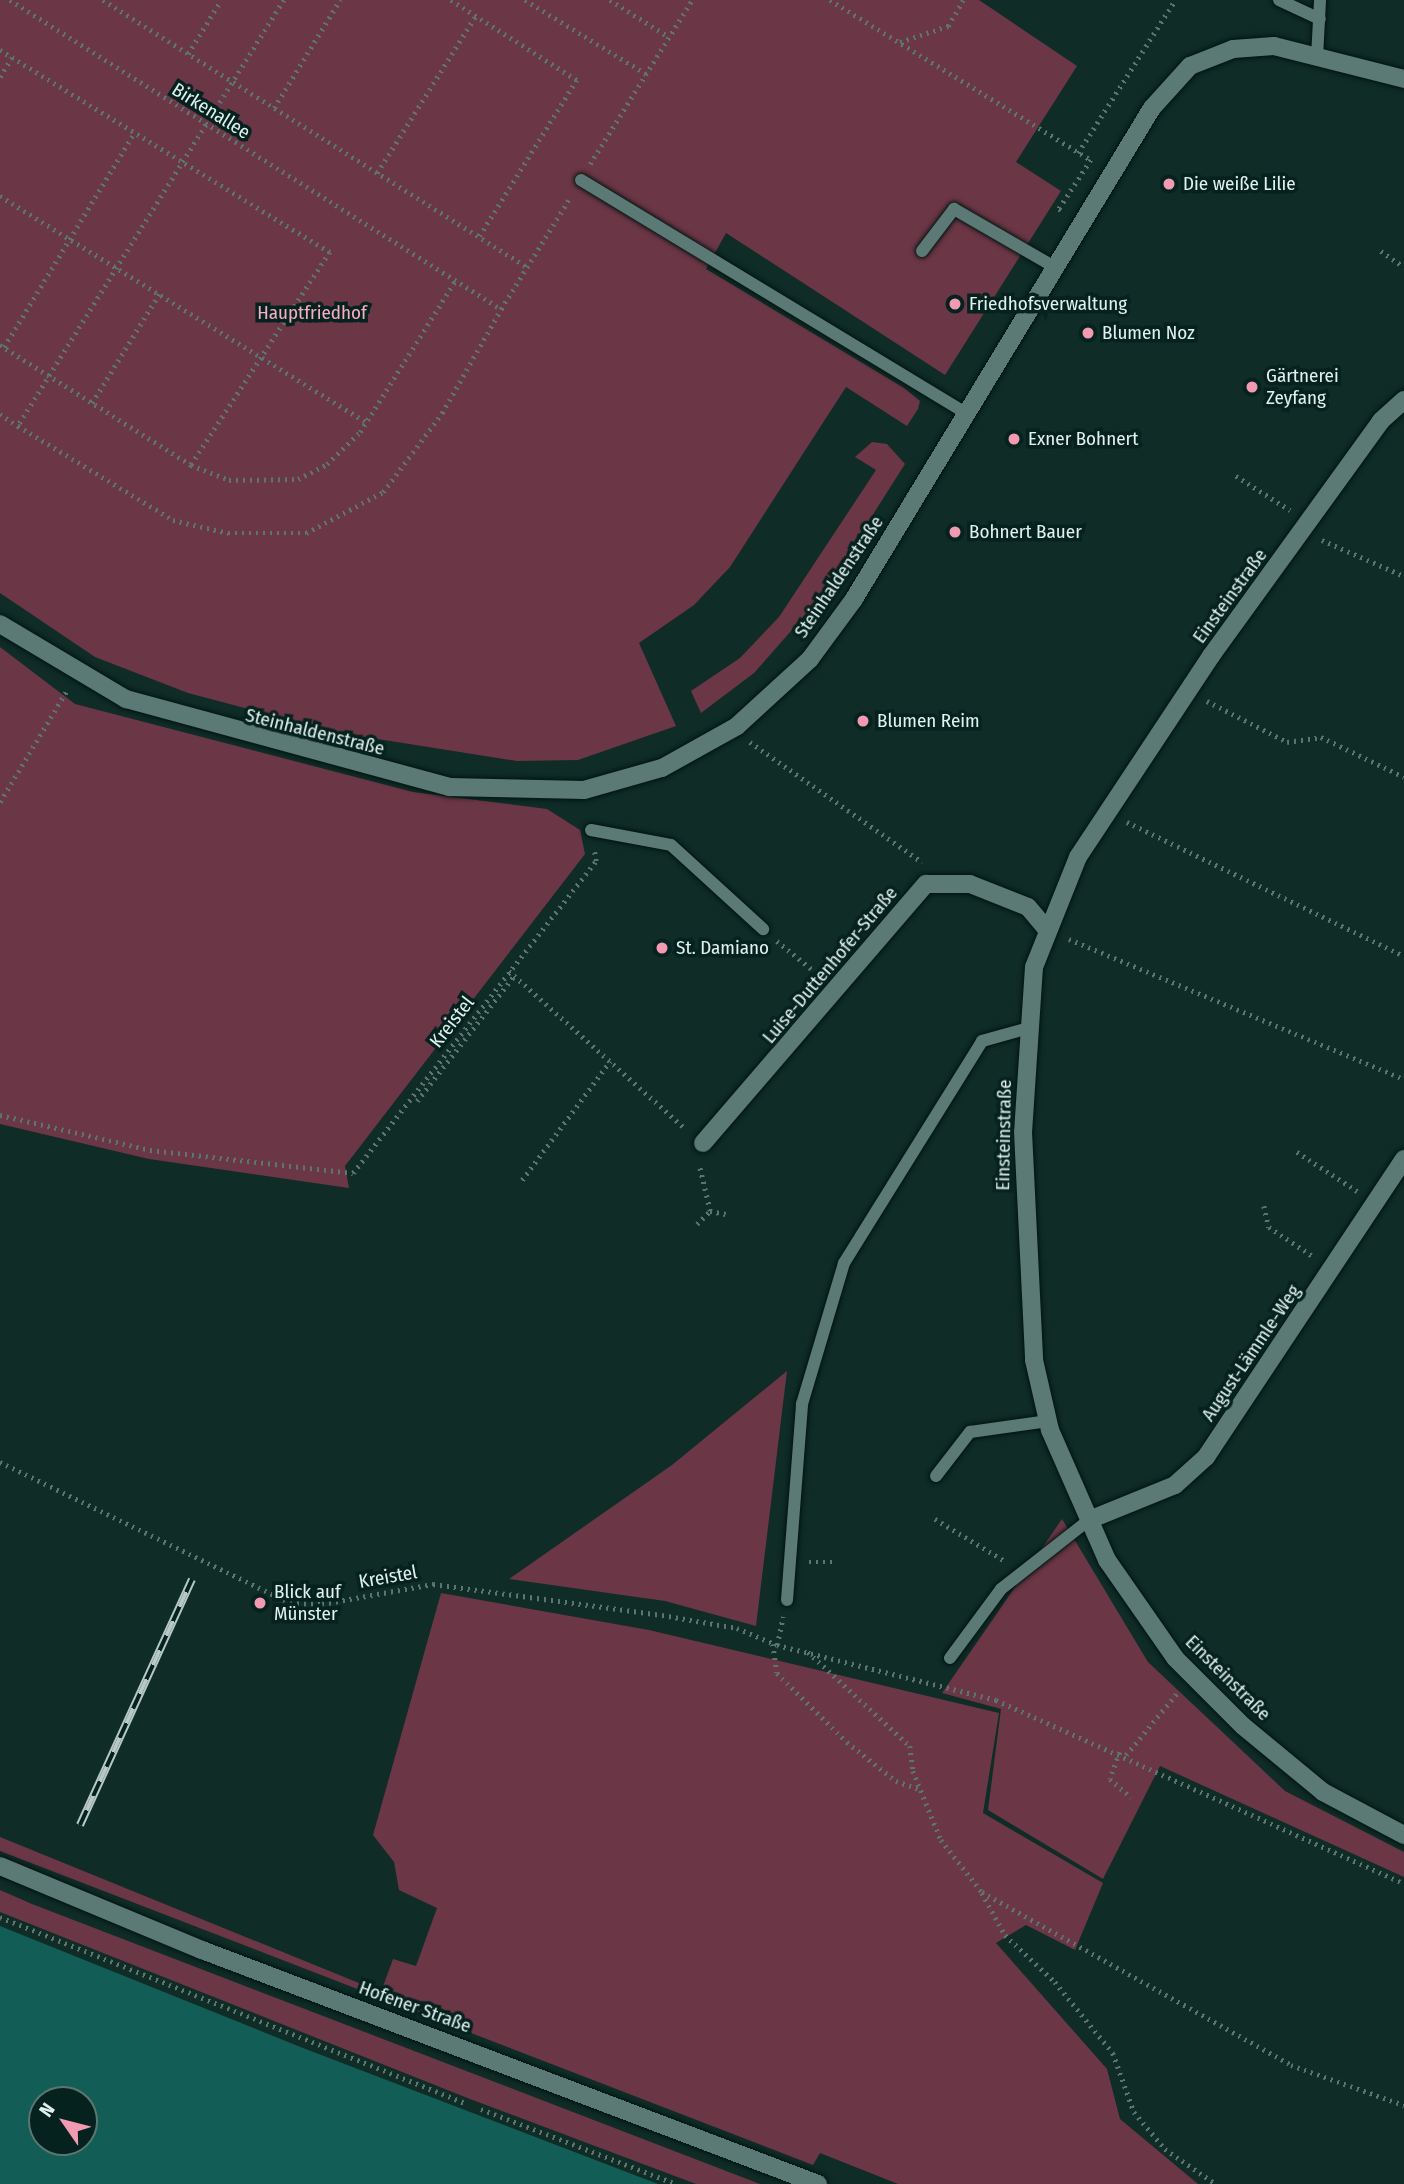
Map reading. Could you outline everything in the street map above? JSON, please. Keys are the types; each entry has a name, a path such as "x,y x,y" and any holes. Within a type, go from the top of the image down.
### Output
{"street":[{"name":"Steinhaldenstraße","path":"0,624 77,674 187,720 449,787 519,793 584,790 628,780 699,751 737,726 825,639 967,414 1152,108 1190,66 1233,50 1274,46 1404,79"},
{"name":"Einsteinstraße","path":"1404,400 1381,421 1305,526 1188,692 1078,857 1034,967 1029,1028 1024,1223 1034,1360 1048,1421 1107,1559 1191,1675 1323,1792 1404,1835"},
{"name":"Luise-Duttenhofer-Straße","path":"700,1151 926,884 971,884 1028,906 1047,930"},
{"name":"August-Lämmle-Weg","path":"1089,1520 1175,1485 1206,1457 1404,1159"},
{"name":"Hofener Straße","path":"0,1866 202,1950 818,2184"}],"lane":[{"path":"1279,0 1320,19"},
{"path":"1317,58 1320,0"},
{"path":"581,180 967,414"},
{"path":"922,251 954,209 1056,268"},
{"path":"591,830 671,845 763,929"},
{"path":"787,1600 802,1404 844,1263 982,1041 1029,1028"},
{"path":"936,1476 970,1432 1048,1421"},
{"path":"950,1658 1020,1570 1089,1520"}],"path":[{"name":"Birkenallee","path":"10,0 398,246"},
{"path":"103,0 527,267"},
{"path":"188,54 222,0"},
{"path":"18,425 285,0"},
{"path":"274,108 341,0"},
{"path":"451,0 578,80 480,236"},
{"path":"525,0 646,75"},
{"path":"610,0 669,37"},
{"path":"830,0 1091,160 1059,209 1083,223"},
{"path":"899,42 948,26 963,0"},
{"path":"1078,153 1175,0"},
{"path":"377,173 476,15"},
{"path":"0,50 330,252 264,360 191,465"},
{"path":"0,78 12,57"},
{"path":"134,132 2,346 191,465 229,480 298,479 327,464 366,422 455,281"},
{"path":"0,196 366,422"},
{"path":"1381,251 1404,267"},
{"path":"92,403 159,294"},
{"path":"0,414 173,520 229,533 306,533 383,492 442,413 501,309"},
{"path":"1236,476 1305,526 1404,576"},
{"path":"0,802 77,674"},
{"path":"1188,692 1287,742 1321,737 1404,777"},
{"path":"737,726 756,749 920,856 926,884"},
{"path":"1108,812 1404,956"},
{"name":"Kreistel","path":"0,1115 150,1150 352,1173 596,861 591,830"},
{"path":"763,929 838,991"},
{"path":"1047,930 1404,1079"},
{"path":"509,971 610,1061 700,1151 710,1211"},
{"path":"417,1101 514,976"},
{"path":"522,1180 610,1061"},
{"path":"1297,1152 1375,1203"},
{"path":"1264,1206 1269,1227 1333,1269"},
{"path":"710,1211 726,1214"},
{"path":"697,1224 710,1211"},
{"name":"Kreistel","path":"0,1462 290,1603 322,1604 433,1584 662,1615 737,1628 775,1644 996,1700 1120,1751 1404,1883"},
{"path":"935,1519 1020,1570"},
{"path":"787,1600 775,1644 777,1673 847,1742 896,1781 920,1789"},
{"path":"807,1652 910,1745 920,1789 941,1840 982,1892 1005,1935 1055,1982 1113,2053 1134,2112 1165,2148 1216,2184"},
{"path":"1126,1755 1191,1675"},
{"path":"1120,1751 1110,1779 1130,1797"},
{"path":"982,1892 1291,2065 1404,2105"},
{"path":"0,1917 464,2103"},
{"path":"481,2109 676,2184"}],"green space":[{"name":"Hauptfriedhof","path":"0,0 979,0 1077,66 1016,162 1061,191 945,375 726,233 706,269 904,388 920,401 918,409 907,426 846,387 730,567 694,605 639,643 676,726 578,760 517,761 340,733 188,693 95,657 0,593"},
{"path":"872,442 887,444 905,464 820,598 754,673 701,713 691,691 740,658 779,617 876,470 855,457"},
{"path":"0,647 75,704 413,792 547,809 580,830 585,854 345,1166 349,1188 149,1159 0,1124"},
{"path":"787,1371 756,1626 665,1601 509,1579 672,1465"},
{"path":"1062,1519 1148,1662 1285,1791 1404,1852 1404,1877 1160,1766 1103,1879 988,1810 1001,1709 942,1693"},
{"path":"441,1593 649,1630 999,1713 983,1813 1103,1883 1075,1950 1026,1925 996,1943 1107,2069 1120,2119 1198,2184 898,2184 820,2153 813,2165 0,1851 0,1837 381,1992 393,1959 416,1966 437,1908 399,1890 394,1862 373,1835"},
{"path":"0,1890 760,2184 696,2184 470,2099 0,1912"}],"water":[{"path":"0,1926 303,2048 658,2184 0,2184"}],"railway":[{"path":"80,1825 192,1579"}],"place":[{"name":"Die weiße Lilie","path":"1169,184"},
{"name":"Friedhofsverwaltung","path":"955,304"},
{"name":"Blumen Noz","path":"1088,333"},
{"name":"Gärtnerei Zeyfang","path":"1252,387"},
{"name":"Exner Bohnert","path":"1014,439"},
{"name":"Bohnert Bauer","path":"955,532"},
{"name":"Blumen Reim","path":"863,721"},
{"name":"St. Damiano","path":"662,948"},
{"name":"Blick auf Münster","path":"260,1603"}]}
